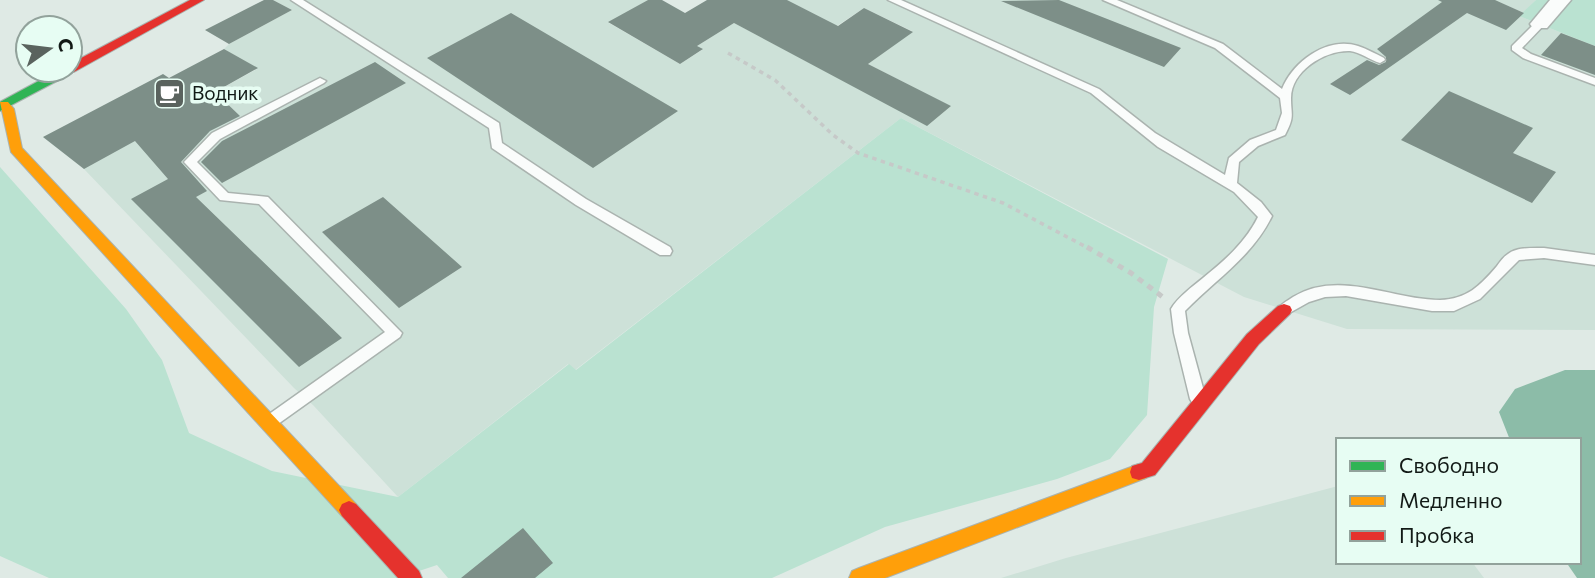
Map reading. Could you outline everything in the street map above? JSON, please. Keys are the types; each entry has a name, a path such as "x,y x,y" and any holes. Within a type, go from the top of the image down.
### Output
{"street":[{"path":"84,61 198,0"},
{"path":"1540,24 1561,0"},
{"path":"42,84 2,106 7,110 16,149 412,578"},
{"path":"859,578 1148,469 1253,339 1284,310"}],"lane":[{"path":"296,0 495,127 495,145 581,202 665,251"},
{"path":"893,0 1095,91 1116,111 1186,159 1250,196 1265,216 1259,233 1242,253 1195,291 1178,309 1181,333 1199,406"},
{"path":"1108,0 1219,46 1285,97"},
{"path":"1540,24 1516,48 1527,56 1595,82"},
{"path":"1231,183 1233,161 1254,143 1281,132 1287,113 1285,97 1293,75 1310,60 1329,48 1353,48 1380,60"},
{"path":"270,423 395,332 262,200 225,197 190,162 216,136 320,81"},
{"path":"1284,310 1299,298 1324,292 1356,291 1423,306 1458,305 1478,295 1512,257 1528,253 1595,260"}],"path":[{"path":"728,53 775,80 834,135 858,153 1003,203 1064,233 1131,272 1178,309"}],"shaded area":[{"path":"273,0 648,0 609,23 680,64 702,50 697,46 734,23 927,125 950,106 868,64 912,31 864,8 817,39 830,22 802,8 772,0 1536,0 1524,13 1497,1 1519,16 1595,46 1595,330 1347,329 1244,297 901,118 575,370 568,364 398,497 313,405 84,169 43,137 59,129 63,132 136,136 257,69 224,49 292,10"},
{"path":"1536,0 1595,0 1595,46 1519,16"},
{"path":"901,118 1168,259 1154,307 1147,415 1110,459 1057,479 885,527 772,578 448,578 437,565 398,578 49,578 0,556 0,167 126,309 162,360 189,433 272,471 398,497 569,364 576,370"},
{"path":"1565,370 1595,370 1595,578 1577,578 1567,564 1581,564 1581,438 1509,438 1499,412 1515,389"},
{"path":"1336,487 1336,564 1474,564 1484,578 1001,578 1066,558"}],"building":[{"path":"264,0 273,0 292,10 229,44 205,30"},
{"path":"648,0 662,0 685,13 707,0 787,0 838,26 864,8 913,32 868,64 951,106 927,126 734,23 697,46 703,49 680,64 608,22"},
{"path":"1059,0 1181,48 1164,67 1001,1"},
{"path":"1438,0 1495,0 1524,13 1506,30 1467,13 1350,95 1330,84 1367,60 1379,65 1386,62 1386,57 1377,49 1442,2"},
{"path":"511,13 678,111 593,168 427,58"},
{"path":"1561,33 1595,46 1595,75 1541,55"},
{"path":"224,49 258,68 215,92 240,116 210,131 181,162 207,191 196,197 342,338 299,367 131,199 168,179 135,141 84,169 43,137 163,74 169,78"},
{"path":"375,62 406,83 222,183 201,162 222,141"},
{"path":"1449,91 1533,128 1513,153 1556,172 1532,203 1401,140"},
{"path":"383,197 462,267 399,308 322,232"},
{"path":"523,528 553,563 535,578 461,578"}],"traffic: fast":[{"path":"0,107 42,84"}],"traffic: slow":[{"path":"3,105 7,109 16,149 349,510"},
{"path":"859,578 1139,472"}],"traffic: jam":[{"path":"84,61 198,0"},
{"path":"1139,472 1148,469 1253,339 1284,310"},
{"path":"349,510 412,578"}],"place":[{"name":"Водник","path":"169,93"}]}
